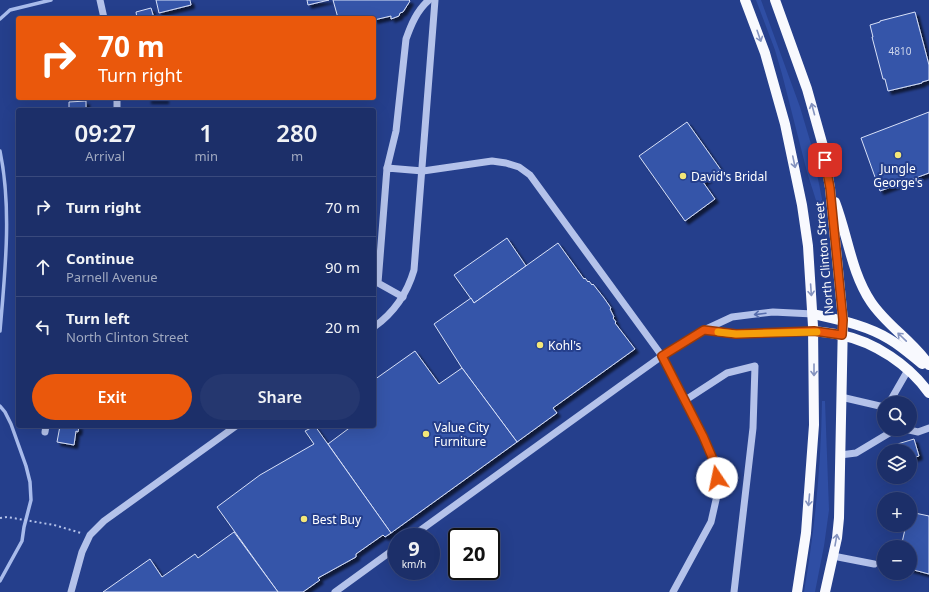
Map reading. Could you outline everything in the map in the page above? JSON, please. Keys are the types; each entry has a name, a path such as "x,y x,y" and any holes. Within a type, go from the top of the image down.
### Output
{"main road":[{"name":"North Clinton Street","path":"745,0 765,53 777,94 795,167 808,246 814,331 814,425 806,532 797,592"},
{"name":"North Clinton Street","path":"775,0 807,89 823,146 830,188 843,320 839,518 837,538 825,592"},
{"path":"830,188 843,224 850,256 861,285 887,323 924,357 929,365"},
{"path":"813,314 843,320 889,339 906,350 929,370"},
{"path":"814,331 842,335 860,341 887,354 904,365 929,393"}],"street":[{"path":"100,0 104,16"},
{"path":"403,297 378,283 387,168 390,154 394,145 406,39 416,16 429,0"},
{"path":"376,326 386,318 403,297 410,284 414,270 423,171 435,0"},
{"path":"387,168 423,171 492,161 519,167 530,175 662,356 703,436 715,464 718,491 711,522 673,592"},
{"path":"423,528 662,356 704,330 732,317 773,312 813,314"},
{"path":"704,330 736,334 814,331"},
{"path":"684,401 727,373 755,366 753,428 734,592"},
{"path":"893,396 908,370"},
{"path":"841,397 877,405"},
{"path":"71,592 82,552 90,535 104,521 233,428"},
{"path":"917,432 929,428"},
{"path":"840,455 856,453 884,436"},
{"path":"335,592 388,554"},
{"path":"833,556 874,564"}],"path":[{"path":"0,518 7,517 54,525 90,535"}],"shaded area":[{"path":"756,0 761,0 800,107 811,144 826,219 827,233 824,234 821,216 807,172 782,74 775,50"},
{"path":"822,401 825,401 829,510 815,592 804,592 817,497"}],"building":[{"path":"156,0 190,0 191,5 159,13"},
{"path":"307,0 329,0 308,5"},
{"path":"333,0 410,1 399,16 391,19 391,16 376,20 376,16 337,16"},
{"path":"151,8 153,16 137,16 136,12"},
{"path":"915,12 929,65 929,80 888,91 885,79 883,79 870,25"},
{"path":"86,101 86,108 69,108 69,102"},
{"name":"Jungle George's","path":"929,112 929,173 880,191 861,138"},
{"name":"David's Bridal","path":"687,122 721,170 703,182 715,199 685,221 639,156"},
{"path":"507,238 526,266 474,303 454,275"},
{"name":"Kohl's","path":"558,243 584,279 585,278 588,282 589,281 592,285 593,284 604,298 611,308 613,318 616,322 615,323 635,349 553,408 557,413 517,442 462,368 434,324 471,298 474,303"},
{"name":"Value City Furniture","path":"415,351 439,384 462,368 517,442 398,528 388,529 328,444 349,428 376,428 376,379"},
{"path":"60,428 79,428 78,432 76,431 74,445 57,442"},
{"name":"Best Buy","path":"311,428 316,428 388,529 388,535 385,537 383,535 356,554 356,557 318,578 320,580 303,592 278,592 217,507 260,475 314,444 305,431"},
{"path":"914,439 915,444 898,444"},
{"path":"917,513 929,516 929,574 917,571 917,540 903,540 904,532 917,532"},
{"path":"234,532 278,592 103,592 150,559 162,577 195,554 198,558"}],"waterway":[{"path":"0,19 10,10 51,0"},
{"path":"0,151 4,173 7,218 0,331"},
{"path":"0,406 11,424 26,466 30,482 31,500 22,541 0,581"}],"slow traffic":[{"path":"718,332 736,334 817,332"}],"place":[{"name":"Jungle George's","path":"898,155"},
{"name":"David's Bridal","path":"683,176"},
{"name":"Kohl's","path":"540,345"},
{"name":"Value City Furniture","path":"426,434"},
{"name":"Best Buy","path":"304,519"}],"route":[{"path":"717,478 715,464 703,436 680,394 662,356 704,330 736,334 814,331 842,335 843,320 830,188 825,160"}]}
